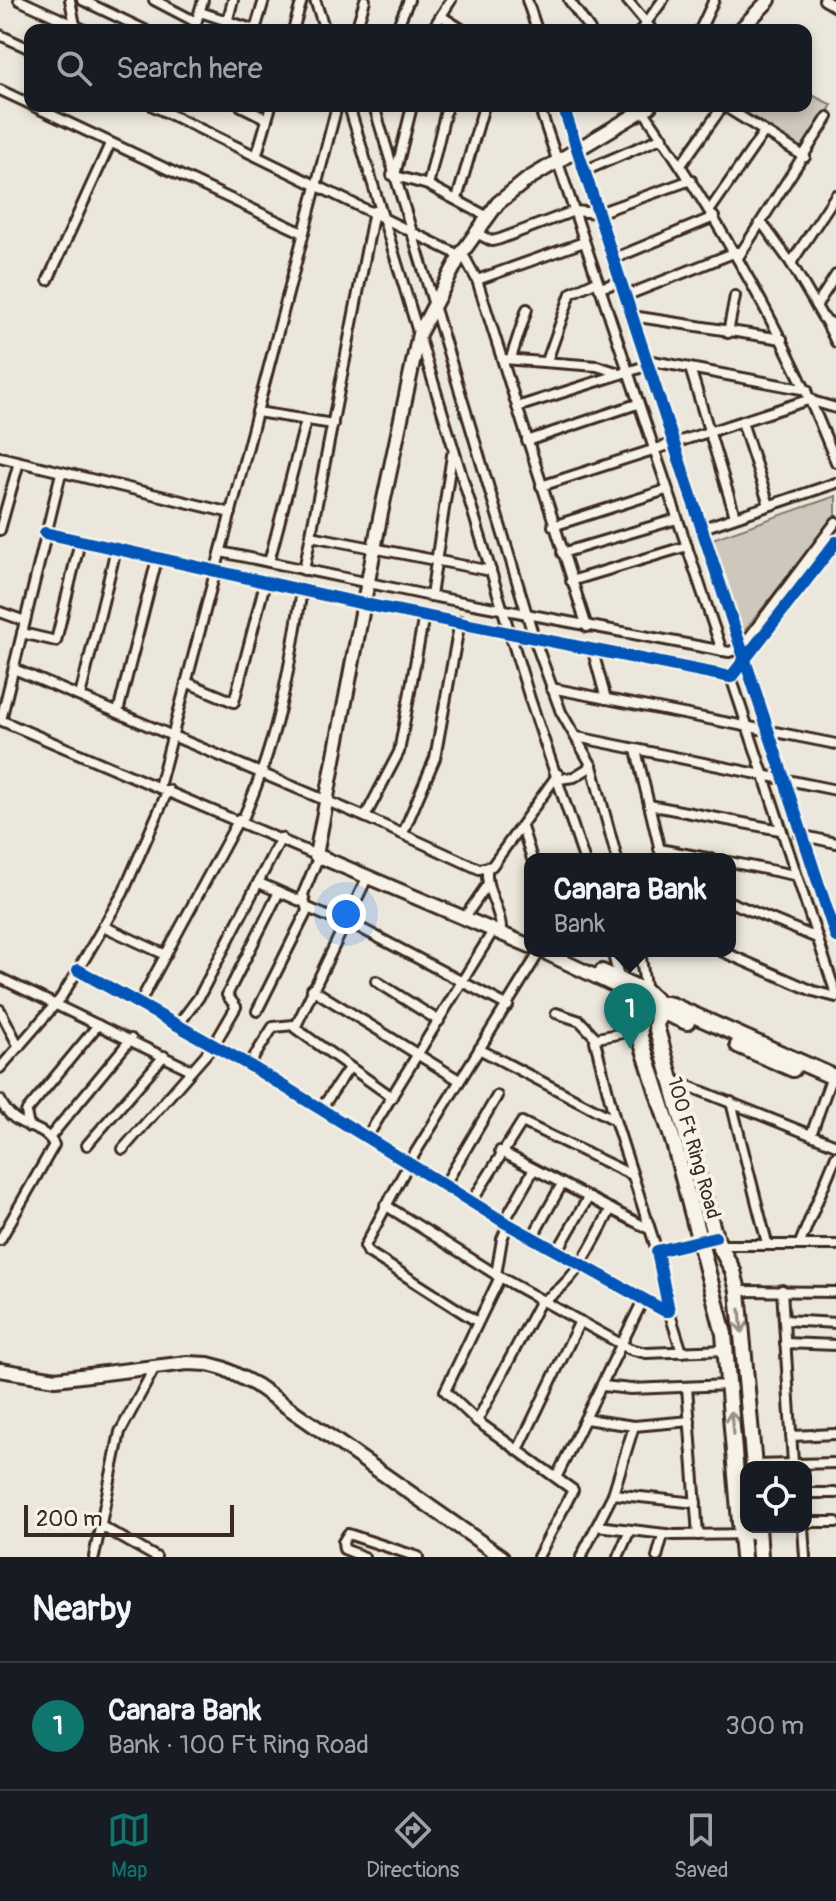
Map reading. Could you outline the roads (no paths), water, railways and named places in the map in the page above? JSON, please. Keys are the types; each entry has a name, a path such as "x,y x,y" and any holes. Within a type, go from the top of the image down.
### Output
{"main road":[{"path":"746,24 769,0"},
{"path":"317,856 374,548 419,334 461,254 498,203 559,159 637,112"},
{"path":"317,856 328,855 467,914 524,943"},
{"path":"317,856 524,938"},
{"path":"556,957 621,984"},
{"path":"569,957 621,984 655,1009 834,1083"},
{"path":"638,1030 639,1016 655,1009"},
{"name":"100 Ft Ring Road","path":"655,1009 671,1079 718,1241 738,1291 754,1461"},
{"name":"100 Ft Ring Road","path":"638,1030 700,1240 726,1350 743,1557"},
{"path":"0,1370 56,1379 208,1364 245,1379 502,1557"},
{"path":"758,1533 760,1557"}],"street":[{"path":"19,0 73,24"},
{"path":"70,0 75,24"},
{"path":"82,0 132,24"},
{"path":"154,0 173,5 193,24"},
{"path":"196,24 203,0"},
{"path":"226,24 233,0"},
{"path":"257,24 264,0"},
{"path":"295,24 302,0"},
{"path":"315,0 323,24"},
{"path":"358,24 365,0"},
{"path":"399,24 409,0"},
{"path":"436,24 451,0"},
{"path":"527,0 535,24"},
{"path":"569,0 586,24"},
{"path":"627,0 644,24"},
{"path":"649,24 663,0"},
{"path":"703,24 714,0"},
{"path":"824,0 836,7"},
{"path":"200,12 224,24"},
{"path":"441,16 454,24"},
{"path":"0,35 24,46"},
{"path":"0,90 24,101"},
{"path":"46,112 303,233"},
{"path":"166,112 461,254 477,280 507,358 527,441 587,627"},
{"path":"253,112 267,119"},
{"path":"257,154 269,112"},
{"path":"0,1068 55,1004 78,970 123,893 164,788 171,734 336,112"},
{"path":"351,112 378,213 419,334 530,699 559,776 582,853"},
{"path":"376,112 527,615 551,688 592,766 615,853"},
{"path":"393,175 410,112"},
{"path":"428,185 446,112"},
{"path":"457,199 482,112"},
{"path":"541,112 598,284 622,371 637,404 722,651"},
{"path":"565,112 836,937"},
{"path":"648,112 737,254 812,400 832,443 836,462"},
{"path":"681,165 720,112"},
{"path":"733,112 805,157"},
{"path":"625,296 737,254 762,223 828,117"},
{"path":"613,259 712,214 764,132"},
{"path":"584,171 663,137"},
{"path":"48,280 110,144"},
{"path":"393,175 428,185 488,217"},
{"path":"476,233 492,241 574,211 598,213 691,180"},
{"path":"791,263 836,195"},
{"path":"304,570 378,213"},
{"path":"762,223 791,263 836,342"},
{"path":"477,280 584,242"},
{"path":"816,306 836,275"},
{"path":"547,361 571,293 598,284 620,282"},
{"path":"728,333 735,296"},
{"path":"507,358 527,309"},
{"path":"632,316 782,339"},
{"path":"823,318 836,326"},
{"path":"507,358 622,371"},
{"path":"517,407 648,363 807,390"},
{"path":"690,368 735,516"},
{"path":"541,486 812,400 836,408"},
{"path":"527,441 637,404"},
{"path":"257,412 333,424"},
{"path":"269,562 306,420"},
{"path":"742,422 769,505"},
{"path":"431,596 453,451"},
{"path":"0,457 231,513"},
{"path":"0,530 19,462"},
{"path":"61,473 0,720 240,820 317,856 303,894 306,906 257,1011"},
{"path":"703,528 836,483"},
{"path":"553,526 666,490"},
{"path":"0,492 11,495"},
{"path":"562,553 677,519"},
{"path":"221,552 504,611 722,651 741,648 836,522"},
{"path":"45,533 364,604 753,682"},
{"path":"311,536 491,571"},
{"path":"22,633 56,641 80,541"},
{"path":"732,676 836,542"},
{"path":"571,581 687,546"},
{"path":"80,696 116,549"},
{"path":"118,712 157,559"},
{"path":"186,682 234,702 265,583"},
{"path":"139,1004 263,774 286,695 302,590"},
{"path":"0,612 25,621"},
{"path":"365,817 399,752 424,615"},
{"path":"403,833 435,758 460,621"},
{"path":"592,648 606,699"},
{"path":"14,669 403,833 479,869 487,869"},
{"path":"732,676 794,875 836,995 813,991 735,957"},
{"path":"551,688 836,744"},
{"path":"576,736 836,790"},
{"path":"636,750 660,853"},
{"path":"559,776 574,777 592,766"},
{"path":"367,1137 497,929 498,910 487,885 487,869 559,776"},
{"path":"649,805 780,830"},
{"path":"522,827 530,853"},
{"path":"800,835 836,843"},
{"path":"178,1025 199,997 281,838"},
{"path":"659,849 680,853"},
{"path":"736,863 794,875"},
{"path":"294,1025 367,878"},
{"path":"259,883 346,923 508,1006"},
{"path":"467,914 487,885"},
{"path":"123,1149 189,1069 214,1045 236,1007 227,995 279,892"},
{"path":"736,904 817,938"},
{"path":"103,926 166,955"},
{"path":"476,1321 366,1251 385,1205 409,1163 537,957"},
{"path":"614,957 621,984"},
{"path":"642,957 655,1009"},
{"path":"78,970 249,1065 506,1224 643,1300 669,1311"},
{"path":"0,978 189,1069"},
{"path":"376,981 439,1021"},
{"path":"312,989 459,1080"},
{"path":"0,1010 19,1047"},
{"path":"556,1013 580,1021 596,1038 615,1120 657,1251 669,1311 682,1352"},
{"path":"29,1127 26,1112 98,1025"},
{"path":"249,1065 273,1027 294,1025"},
{"path":"294,1025 298,1033 392,1097"},
{"path":"596,1038 638,1030"},
{"path":"50,1137 131,1039"},
{"path":"479,1049 615,1120"},
{"path":"87,1145 164,1056"},
{"path":"321,1109 349,1068"},
{"path":"671,1079 836,1145"},
{"path":"811,1135 834,1083"},
{"path":"444,1186 497,1096"},
{"path":"0,1100 13,1120 50,1137 54,1145 0,1240"},
{"path":"731,1102 767,1243"},
{"path":"471,1203 517,1125 524,1122 632,1175"},
{"path":"500,1151 650,1230"},
{"path":"800,1243 836,1156"},
{"path":"534,1169 506,1224 498,1276 444,1388 448,1397 477,1421 571,1487 572,1493 538,1557"},
{"path":"532,1238 562,1184"},
{"path":"557,1252 588,1198"},
{"path":"385,1205 498,1276 622,1345 646,1353 726,1350"},
{"path":"477,1421 542,1300 564,1286 581,1265 611,1209"},
{"path":"657,1251 700,1240 836,1245"},
{"path":"782,1290 793,1461"},
{"path":"738,1291 836,1292"},
{"path":"557,1476 643,1300"},
{"path":"784,1320 836,1323"},
{"path":"518,1450 580,1321"},
{"path":"785,1343 836,1345"},
{"path":"94,1557 120,1432 155,1367"},
{"path":"603,1386 729,1385"},
{"path":"687,1387 698,1535"},
{"path":"585,1419 634,1426 690,1421"},
{"path":"581,1557 613,1494 634,1426"},
{"path":"791,1436 836,1434"},
{"path":"812,1463 836,1463"},
{"path":"812,1493 836,1493"},
{"path":"613,1494 696,1503"},
{"path":"812,1522 836,1522"},
{"path":"101,1526 156,1557"},
{"path":"597,1526 663,1535 750,1533"},
{"path":"618,1557 630,1530"},
{"path":"803,1533 805,1557"},
{"path":"364,1557 344,1549 343,1542 348,1534 418,1557"},
{"path":"657,1557 663,1535"}],"place":[{"name":"Canara Bank","path":"630,1049"}]}
